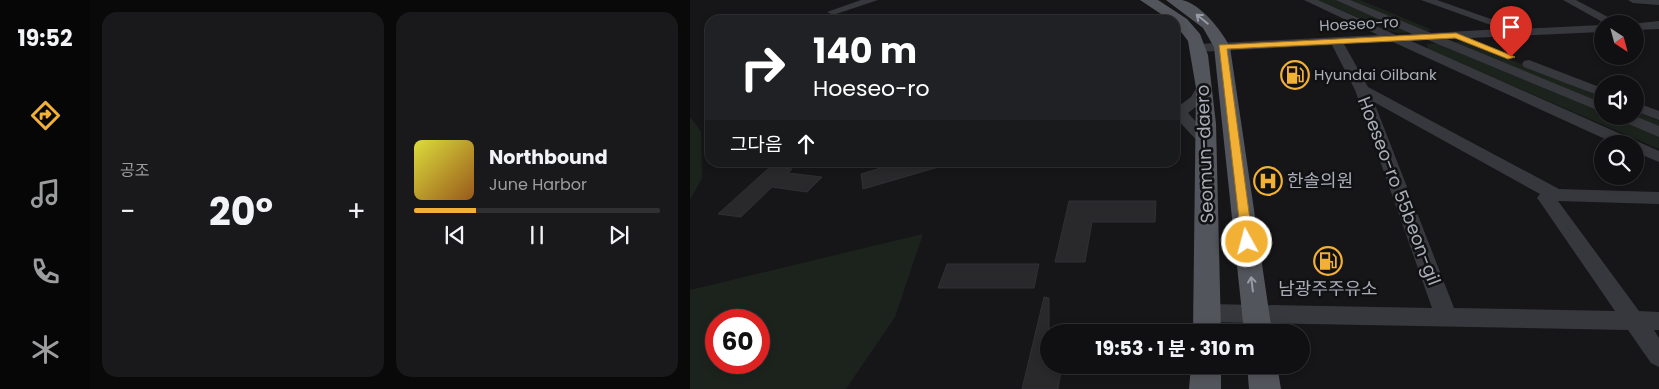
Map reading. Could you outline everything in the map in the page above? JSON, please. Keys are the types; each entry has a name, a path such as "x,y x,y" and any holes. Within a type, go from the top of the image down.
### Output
{"main road":[{"name":"Seomun-daero","path":"1147,0 1171,15"},
{"name":"Seomun-daero","path":"1173,0 1207,23 1214,30 1222,47 1257,323"},
{"name":"Seomun-daero","path":"1180,21 1195,39 1204,86 1208,323"},
{"path":"1205,389 1206,374"},
{"path":"1263,374 1265,389"}],"street":[{"path":"833,12 873,0"},
{"path":"1309,0 1610,135"},
{"path":"1341,0 1435,37 1594,105"},
{"path":"1367,0 1594,90"},
{"name":"Hoeseo-ro","path":"1426,0 1521,32"},
{"path":"1568,0 1597,15"},
{"path":"1633,0 1659,2"},
{"path":"1644,26 1659,25"},
{"name":"Hoeseo-ro","path":"1198,48 1594,28"},
{"name":"Hoeseo-ro 55beon-gil","path":"1336,41 1362,90 1446,316"},
{"path":"1362,90 1556,194"},
{"path":"1644,110 1659,116"},
{"path":"1643,125 1659,132"},
{"path":"1644,150 1659,157"},
{"path":"1659,198 1556,194 1546,198 1659,356"},
{"path":"1208,323 1446,316 1659,321"}],"shaded area":[{"path":"1318,0 1360,0 1430,29 1430,31 1398,33 1386,30"},
{"path":"1466,41 1594,95 1594,121 1428,49 1427,44"},
{"path":"1644,115 1659,121 1659,149 1644,143 1644,135 1627,135 1604,125 1644,125"},
{"path":"690,117 701,131 702,178 690,200"},
{"path":"923,234 895,317 846,389 690,389 690,290"}],"building":[{"path":"770,167 792,169 788,173 822,177 807,192 772,187 741,217 718,214"},
{"path":"884,167 939,167 863,189 861,174"},
{"path":"1069,201 1156,201 1155,222 1092,222 1085,262 1055,262"},
{"path":"947,264 1039,264 1034,288 938,288"},
{"path":"1044,297 1049,298 1049,324 1040,324 1040,374 1060,374 1058,389 1022,389"}],"place":[{"name":"Hyundai Oilbank","path":"1295,75"},
{"name":"한솔의원","path":"1268,181"},
{"name":"남광주주유소","path":"1328,261"}],"route":[{"path":"1247,242 1222,47 1456,35 1511,57"}]}
